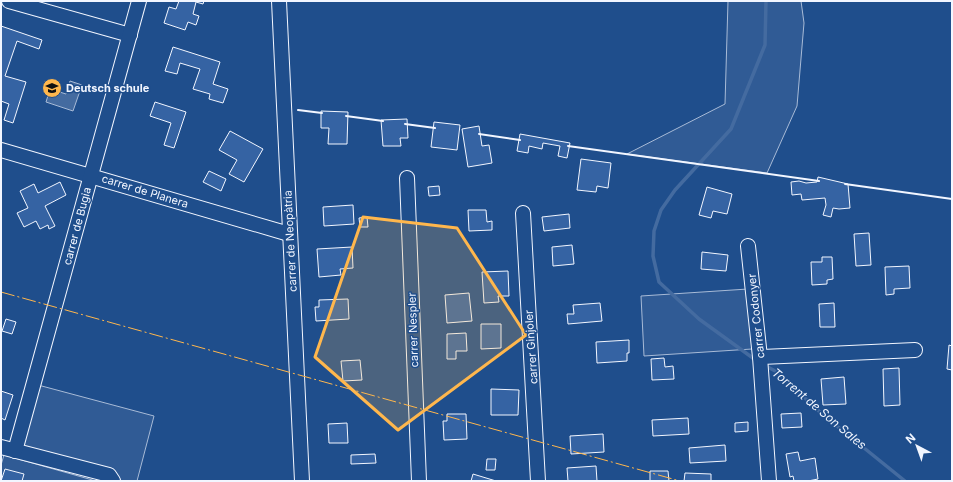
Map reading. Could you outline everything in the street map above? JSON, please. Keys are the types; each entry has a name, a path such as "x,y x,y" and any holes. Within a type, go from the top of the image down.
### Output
{"street":[{"path":"8,1 130,35"},
{"name":"carrer de Bugia","path":"16,451 139,1"},
{"name":"carrer de Neopàtria","path":"279,1 302,481"},
{"name":"carrer de Planera","path":"1,150 289,234"},
{"name":"carrer Nespler","path":"407,178 419,481"},
{"name":"carrer Ginjoler","path":"523,213 538,481"},
{"name":"carrer Codonyer","path":"748,246 762,372 769,481"},
{"path":"760,358 915,350"},
{"path":"1,447 109,476 113,481"}],"highlighted area":[{"path":"363,217 457,228 526,335 398,430 315,357"}],"shaded area":[{"path":"728,1 801,1 804,23 797,106 767,173 627,154 725,104"},
{"path":"70,81 82,85 73,111 46,102 50,89 66,94"},
{"path":"748,289 752,349 644,356 641,296"},
{"path":"38,385 154,416 137,481 111,481 19,457"},
{"path":"4,455 96,481 1,481 1,465"}],"building":[{"path":"179,1 204,1 203,4 196,2 193,14 199,16 196,25 188,22 185,30 164,23 169,7 176,9"},
{"path":"1,26 42,40 39,49 17,41 5,76 26,82 13,123 4,120 9,104 1,101"},
{"path":"173,47 220,62 213,84 228,89 223,103 209,99 210,94 193,89 200,69 180,63 177,74 165,71"},
{"path":"155,102 186,112 174,148 164,145 171,123 150,116"},
{"path":"321,111 348,112 347,144 328,144 329,128 321,128"},
{"path":"407,119 408,138 400,138 401,146 383,146 381,120"},
{"path":"434,122 460,125 457,150 431,147"},
{"path":"479,126 482,146 489,145 492,163 468,167 462,129"},
{"path":"230,131 263,149 244,182 229,174 237,160 219,150"},
{"path":"520,134 570,143 567,158 558,156 560,146 543,143 542,149 529,146 528,153 517,151"},
{"path":"581,159 611,163 608,188 597,186 596,192 577,190"},
{"path":"209,171 226,179 221,191 203,182"},
{"path":"818,177 848,184 850,208 833,208 831,217 823,215 826,205 825,198 802,200 801,194 792,195 791,182 817,182"},
{"path":"60,182 66,195 45,206 55,226 49,229 48,225 40,229 36,221 24,227 17,213 28,208 20,191 34,184 38,193"},
{"path":"439,186 440,195 429,196 428,187"},
{"path":"707,187 732,194 727,214 713,211 711,218 699,215"},
{"path":"353,205 354,224 324,226 323,207"},
{"path":"468,210 486,210 487,222 492,221 492,230 469,231"},
{"path":"569,214 570,228 544,231 542,217"},
{"path":"367,217 368,227 360,227 359,218"},
{"path":"869,233 871,265 856,266 854,234"},
{"path":"572,245 574,264 553,266 552,247"},
{"path":"352,247 353,268 340,269 341,275 319,277 317,249"},
{"path":"702,252 728,255 726,271 701,269"},
{"path":"822,257 832,257 833,279 827,280 827,284 812,285 811,262 822,262"},
{"path":"909,266 910,288 894,289 894,294 886,295 885,267"},
{"path":"508,271 509,296 498,296 499,302 484,303 482,272"},
{"path":"469,293 472,321 447,323 445,295"},
{"path":"348,299 349,319 316,321 315,307 319,307 319,300"},
{"path":"600,303 602,321 568,324 567,314 574,314 573,305"},
{"path":"834,303 835,327 820,327 819,304"},
{"path":"6,319 16,322 12,334 2,331"},
{"path":"481,324 501,324 501,348 481,349"},
{"path":"466,333 467,351 456,351 456,359 447,359 447,334"},
{"path":"629,340 629,353 627,353 627,361 597,363 596,342"},
{"path":"949,345 952,346 952,370 947,369"},
{"path":"664,358 665,367 673,366 674,379 652,380 651,359"},
{"path":"360,360 362,380 343,381 341,361"},
{"path":"899,368 900,405 884,406 883,369"},
{"path":"844,377 846,404 823,405 821,379"},
{"path":"491,389 519,390 518,415 491,415"},
{"path":"1,391 13,395 5,420 1,418"},
{"path":"801,413 802,427 782,428 781,414"},
{"path":"447,414 466,414 467,439 444,440 443,421 447,421"},
{"path":"688,418 689,434 653,436 652,420"},
{"path":"748,422 748,431 735,432 735,423"},
{"path":"347,423 348,443 329,443 328,424"},
{"path":"603,434 604,452 571,454 570,436"},
{"path":"725,445 726,461 690,463 689,448"},
{"path":"798,452 800,461 815,458 818,479 794,481 793,476 790,477 786,454"},
{"path":"375,454 376,463 351,464 351,455"},
{"path":"487,459 496,459 495,470 486,470"},
{"path":"596,466 597,481 568,481 567,468"},
{"path":"5,469 24,474 22,481 1,481"},
{"path":"650,471 668,471 669,481 650,481"},
{"path":"685,473 711,474 711,481 684,481"},
{"path":"473,474 496,481 471,481"}],"waterway":[{"name":"Torrent de Son Sales","path":"757,361 699,319 659,282 653,256 654,231 661,210 675,190 731,129 765,45 766,1"},
{"name":"Torrent de Son Sales","path":"764,365 777,372 822,414 905,481"}],"wall":[{"path":"298,110 322,113"},
{"path":"346,116 383,121"},
{"path":"405,124 435,128"},
{"path":"479,134 520,140"},
{"path":"568,146 819,181"},
{"path":"845,184 952,199"}],"power":[{"path":"1,292 680,481"}],"place":[{"name":"Deutsch schule","path":"52,88"}]}
